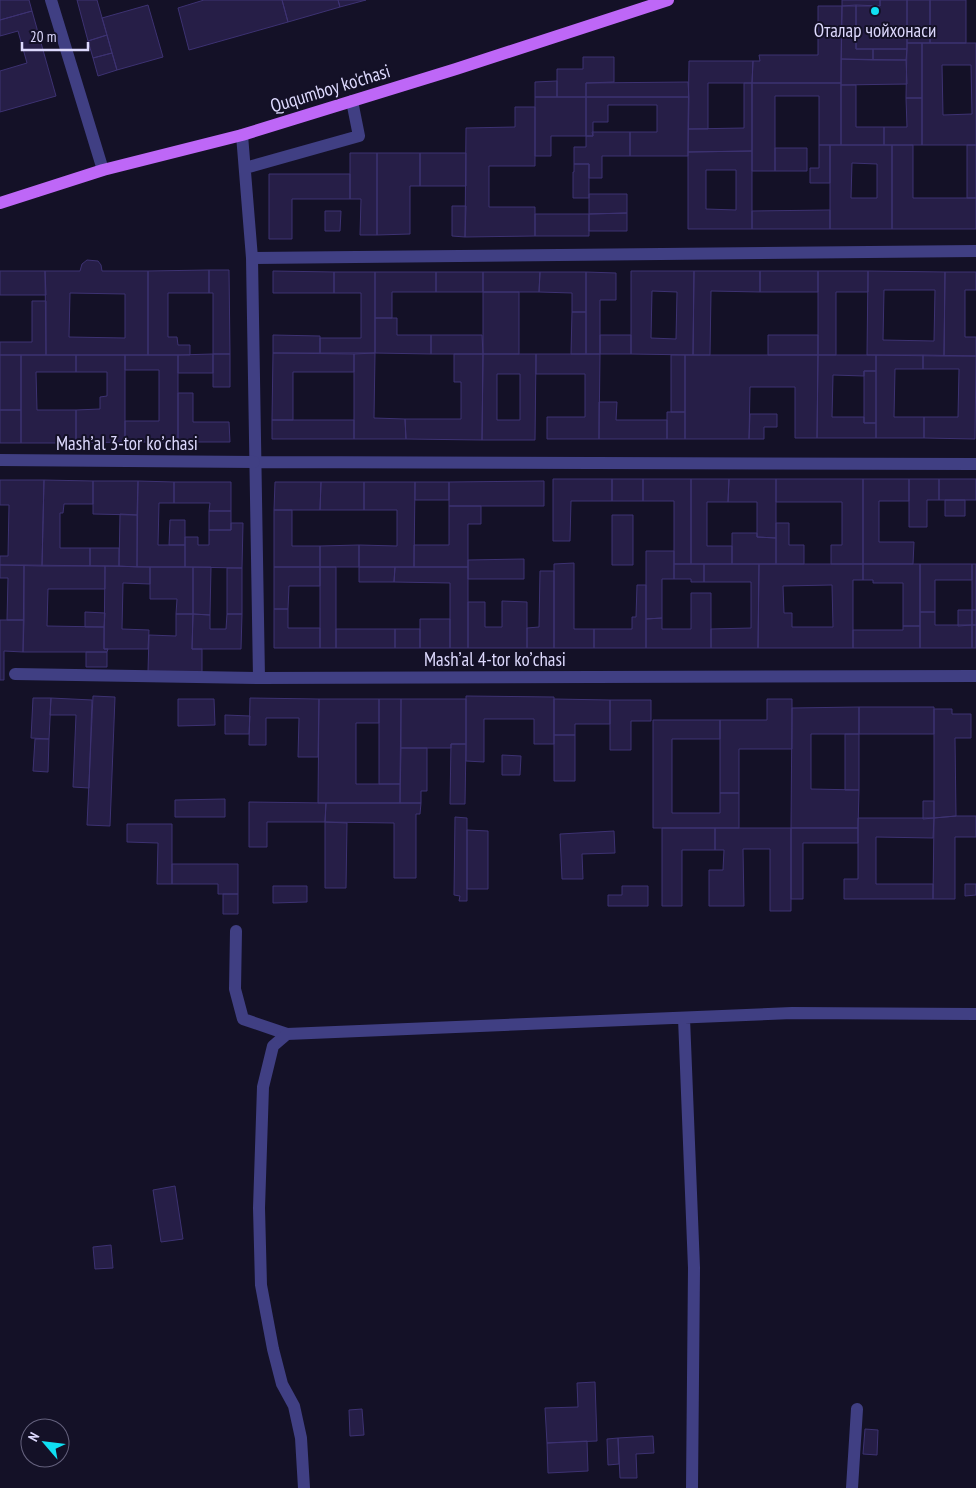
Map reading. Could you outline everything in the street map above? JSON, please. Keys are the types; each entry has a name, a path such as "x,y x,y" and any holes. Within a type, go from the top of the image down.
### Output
{"main road":[{"name":"Ququmboy ko'chasi","path":"0,202 103,170 242,135 456,69 668,0"}],"street":[{"path":"51,0 103,170"},
{"path":"245,168 359,136 352,101"},
{"path":"242,135 252,258 259,678"},
{"path":"252,258 976,251"},
{"name":"Mashʼal 3-tor koʼchasi","path":"0,460 976,464"},
{"name":"Mashʼal 4-tor koʼchasi","path":"15,674 259,678 976,676"},
{"path":"236,931 235,989 243,1019 287,1034 792,1013 976,1014"},
{"path":"684,1018 694,1268 692,1488"},
{"path":"287,1034 273,1046 263,1088 259,1208 261,1285 282,1384 294,1406 301,1438 304,1488"},
{"path":"852,1488 857,1409"}],"building":[{"path":"0,0 29,0 32,11 0,20"},
{"path":"77,0 97,0 107,35 88,41"},
{"path":"204,0 282,0 288,22 189,50 178,8"},
{"path":"282,0 338,0 340,7 288,22"},
{"path":"338,0 366,0 340,7"},
{"path":"842,0 880,0 880,6 842,6"},
{"path":"880,0 907,0 907,49 856,49 856,5 880,6"},
{"path":"907,0 930,0 930,43 907,43"},
{"path":"930,0 966,0 966,43 930,43"},
{"path":"148,5 163,57 117,70 102,18"},
{"path":"856,5 856,49 873,49 873,60 841,59 842,6"},
{"path":"818,6 842,6 841,83 752,83 753,61 760,61 759,55 818,55"},
{"path":"32,11 56,96 0,112 0,71 27,63 18,31 0,36 0,20"},
{"path":"107,35 112,53 93,58 88,41"},
{"path":"907,43 922,43 922,98 906,98"},
{"path":"922,43 976,43 976,145 922,145","holes":["942,65 971,65 972,114 943,115"]},
{"path":"873,49 907,49 906,60 873,60"},
{"path":"112,53 117,70 98,76 93,58"},
{"path":"583,57 614,57 614,82 586,83 586,97 557,97 557,69 583,69"},
{"path":"841,59 906,60 907,84 841,85"},
{"path":"689,61 753,61 752,83 708,83 708,129 688,129"},
{"path":"557,81 557,97 535,97 535,82"},
{"path":"688,82 689,97 586,97 586,83"},
{"path":"744,83 752,83 752,151 688,152 688,129 744,128"},
{"path":"752,83 841,83 841,145 819,145 819,96 775,96 775,171 752,171"},
{"path":"841,85 856,85 856,127 884,127 884,145 841,145"},
{"path":"535,97 586,97 586,136 551,136 551,156 535,156"},
{"path":"586,97 689,97 688,156 630,156 630,132 657,132 657,105 608,105 608,122 593,122 593,136 586,136"},
{"path":"906,98 922,98 922,145 884,145 884,127 907,127"},
{"path":"515,107 535,107 535,166 489,166 489,207 535,207 535,236 465,237 466,128 515,127"},
{"path":"592,132 630,132 630,156 602,156 602,178 589,178 589,164 574,164 574,147 586,147 586,136 593,136"},
{"path":"819,145 830,145 830,183 810,183 810,168 819,168"},
{"path":"830,145 892,145 892,229 830,229","holes":["852,163 877,164 877,198 851,198"]},
{"path":"892,145 913,145 913,198 976,198 976,229 892,229"},
{"path":"967,145 976,145 976,198 967,198"},
{"path":"775,148 807,148 807,171 775,171"},
{"path":"752,151 752,229 688,229 688,152","holes":["706,170 736,170 736,210 706,209"]},
{"path":"350,153 377,153 377,235 360,235 361,199 350,199"},
{"path":"377,153 420,153 420,186 410,186 410,234 377,235"},
{"path":"420,153 466,153 466,186 420,186"},
{"path":"574,164 589,164 589,198 573,198"},
{"path":"269,174 350,174 350,199 292,199 292,239 269,239"},
{"path":"589,194 627,194 627,213 589,214"},
{"path":"452,206 466,206 465,237 452,236"},
{"path":"830,210 830,229 752,229 752,211"},
{"path":"325,211 341,211 340,231 325,231"},
{"path":"627,213 627,231 589,231 589,214"},
{"path":"535,214 589,214 589,236 535,236"},
{"path":"87,260 98,261 102,271 148,271 148,355 46,355 45,271 80,271 82,264","holes":["70,293 125,294 125,338 69,337"]},
{"path":"209,270 209,293 168,293 168,337 177,337 178,345 190,345 190,355 148,355 148,271"},
{"path":"209,270 229,270 230,354 213,354 213,293 209,293"},
{"path":"0,271 45,271 46,295 0,295"},
{"path":"273,271 334,272 334,293 273,293"},
{"path":"631,271 694,271 693,355 631,354","holes":["652,291 677,292 676,339 651,338"]},
{"path":"694,271 760,271 760,292 711,291 710,355 693,355"},
{"path":"760,271 818,271 818,292 760,292"},
{"path":"818,271 868,271 868,292 836,292 836,355 818,355"},
{"path":"868,271 945,272 944,356 867,355","holes":["884,290 935,290 934,341 883,340"]},
{"path":"334,272 375,272 375,353 320,353 320,338 361,338 361,293 334,293"},
{"path":"375,272 436,272 436,292 392,292 392,318 375,318"},
{"path":"436,272 483,272 483,292 436,292"},
{"path":"483,272 540,272 539,292 483,292"},
{"path":"540,272 586,272 586,312 572,312 572,293 539,292"},
{"path":"586,272 616,273 616,300 600,300 600,354 586,354"},
{"path":"945,272 976,272 976,290 965,290 965,337 976,337 976,356 944,356"},
{"path":"483,292 519,292 519,354 483,354"},
{"path":"32,301 46,301 46,355 0,355 0,342 32,342"},
{"path":"572,312 586,312 586,354 571,354"},
{"path":"375,318 397,318 397,335 431,335 431,354 375,353"},
{"path":"273,335 320,336 320,353 273,353"},
{"path":"431,335 482,335 483,354 431,354"},
{"path":"600,335 631,335 631,354 600,354"},
{"path":"768,335 818,335 818,355 768,355"},
{"path":"273,353 354,354 354,372 293,372 293,420 272,420"},
{"path":"375,353 374,418 405,419 406,439 354,439 354,354"},
{"path":"213,354 213,373 178,373 178,355"},
{"path":"213,354 230,354 230,387 213,387"},
{"path":"454,354 483,354 482,440 406,439 405,419 461,419 461,382 454,382"},
{"path":"483,354 536,354 535,440 482,440","holes":["497,374 520,374 520,420 497,420"]},
{"path":"536,354 600,354 599,439 547,439 547,417 585,417 585,374 536,374"},
{"path":"0,355 21,355 21,410 0,410"},
{"path":"21,355 76,355 76,372 36,372 37,410 76,410 76,443 21,443"},
{"path":"76,355 125,355 125,442 76,443 76,410 100,409 100,397 107,396 107,372 76,372"},
{"path":"125,355 178,355 178,442 125,442 125,421 159,421 159,370 125,370"},
{"path":"671,355 685,355 685,412 671,412"},
{"path":"685,355 818,355 817,438 795,438 795,387 750,387 749,439 685,439"},
{"path":"818,355 876,355 876,371 864,371 864,376 833,375 832,417 864,417 864,423 876,423 876,438 817,438"},
{"path":"876,355 923,355 923,369 895,369 894,417 924,417 924,438 876,438"},
{"path":"923,355 976,356 975,439 924,438 924,417 958,417 959,369 923,369"},
{"path":"864,371 876,371 876,423 864,423"},
{"path":"178,393 193,393 193,422 229,422 230,442 178,442"},
{"path":"599,402 617,402 616,420 667,420 667,439 599,439"},
{"path":"0,410 21,410 21,443 0,443"},
{"path":"667,412 685,412 685,439 667,439"},
{"path":"750,414 777,414 777,427 764,427 764,439 749,439"},
{"path":"272,420 354,420 354,439 272,439"},
{"path":"553,479 612,479 612,501 571,501 570,541 553,541"},
{"path":"612,479 643,479 643,501 612,501"},
{"path":"643,479 691,479 691,564 674,564 674,501 643,501"},
{"path":"691,479 729,479 728,502 707,502 707,546 732,546 732,564 691,564"},
{"path":"729,479 776,479 776,538 757,537 757,502 728,502"},
{"path":"776,479 863,479 863,564 831,564 831,545 842,545 842,502 776,502"},
{"path":"863,479 909,479 909,501 879,501 879,542 914,542 913,564 863,564"},
{"path":"909,479 939,479 939,500 927,500 927,527 909,527"},
{"path":"939,479 976,479 976,500 939,500"},
{"path":"0,480 44,480 42,566 0,565 0,556 8,556 9,505 0,505"},
{"path":"44,480 93,481 93,504 64,504 63,513 60,513 60,548 90,548 90,566 42,566"},
{"path":"93,481 138,481 137,515 93,514"},
{"path":"138,481 174,482 174,503 159,503 158,545 185,545 185,567 137,567"},
{"path":"544,481 544,506 449,506 449,482"},
{"path":"174,482 231,482 231,511 209,511 210,503 174,503"},
{"path":"275,482 321,482 320,510 274,510"},
{"path":"321,482 364,482 364,510 320,510"},
{"path":"364,482 415,482 414,567 359,567 359,545 397,546 397,510 364,510"},
{"path":"415,482 449,482 449,500 415,500"},
{"path":"945,500 965,500 965,516 945,516"},
{"path":"449,506 481,506 481,524 468,524 468,567 414,567 414,545 449,545"},
{"path":"274,510 292,510 292,546 320,546 320,567 274,567"},
{"path":"209,511 231,511 231,530 209,530"},
{"path":"120,514 137,515 137,567 119,566"},
{"path":"612,515 633,515 633,565 612,565"},
{"path":"170,520 185,520 185,545 169,545"},
{"path":"231,523 243,523 242,568 185,567 185,537 198,537 198,545 209,545 209,530 231,530"},
{"path":"776,523 789,523 789,545 804,545 804,564 776,564"},
{"path":"732,533 757,533 757,537 776,538 776,564 732,564"},
{"path":"359,545 359,567 320,567 320,546"},
{"path":"90,548 119,548 119,566 90,566"},
{"path":"646,551 674,551 674,579 662,579 662,618 646,619"},
{"path":"524,559 524,579 468,579 468,560"},
{"path":"574,563 574,629 594,629 594,648 554,648 554,564"},
{"path":"674,564 704,564 704,582 691,582 691,579 674,579"},
{"path":"704,564 759,564 758,648 711,648 711,629 751,628 751,582 704,582"},
{"path":"759,564 863,564 863,580 853,580 853,648 758,648","holes":["832,585 833,627 792,627 792,613 784,613 783,586"]},
{"path":"863,564 920,564 920,626 903,626 903,583 873,583 873,580 863,580"},
{"path":"920,564 972,564 972,580 935,580 935,612 920,612"},
{"path":"972,564 976,564 976,610 972,610"},
{"path":"0,565 24,565 24,620 7,620 8,578 0,578"},
{"path":"24,565 105,566 105,589 48,589 47,626 104,627 104,649 108,649 107,652 23,652"},
{"path":"105,566 150,567 150,584 123,583 122,629 149,630 148,649 104,649"},
{"path":"150,567 193,567 193,614 176,614 177,599 150,599"},
{"path":"193,567 211,567 210,615 193,614"},
{"path":"274,567 320,567 320,586 289,586 288,609 274,609"},
{"path":"320,567 336,567 336,648 320,648"},
{"path":"359,567 395,567 394,582 359,582"},
{"path":"395,567 468,567 468,648 450,648 450,583 394,582"},
{"path":"227,568 242,568 242,614 227,614"},
{"path":"540,571 554,571 554,648 527,648 527,628 539,627"},
{"path":"637,585 646,585 646,648 594,648 594,629 632,629 632,617 636,617"},
{"path":"691,593 711,593 711,648 646,648 646,619 662,618 662,629 691,629"},
{"path":"502,601 527,602 527,648 468,648 468,602 485,602 485,627 502,627"},
{"path":"274,609 288,609 288,628 320,628 320,648 274,648"},
{"path":"958,610 972,610 972,625 958,626"},
{"path":"972,610 976,610 976,625 972,625"},
{"path":"85,612 105,613 104,627 85,627"},
{"path":"920,612 935,612 935,625 972,625 972,648 920,648"},
{"path":"176,614 193,614 192,649 202,649 202,672 148,672 149,635 176,636"},
{"path":"193,614 210,615 210,629 226,629 227,614 242,614 241,649 192,649"},
{"path":"420,619 450,619 450,648 420,648"},
{"path":"0,620 24,620 23,652 4,651 4,680 0,680"},
{"path":"972,625 976,625 976,648 972,648"},
{"path":"903,626 920,626 920,648 853,648 853,630 903,630"},
{"path":"336,629 395,629 395,648 336,648"},
{"path":"395,629 420,629 420,648 395,648"},
{"path":"86,652 107,652 107,667 86,667"},
{"path":"93,696 115,697 110,826 87,825"},
{"path":"466,696 554,697 554,744 534,744 534,719 484,719 484,762 466,761"},
{"path":"33,698 51,698 49,739 31,738"},
{"path":"51,698 92,700 89,788 73,787 76,715 50,715"},
{"path":"250,698 319,699 318,757 298,757 299,718 266,718 266,745 249,745"},
{"path":"178,699 214,699 215,725 178,726"},
{"path":"319,699 379,699 379,723 356,723 356,784 400,784 400,803 318,803"},
{"path":"379,699 401,699 400,784 379,784"},
{"path":"401,699 466,699 466,744 451,744 451,748 401,748"},
{"path":"554,699 610,700 610,724 575,724 575,735 554,735"},
{"path":"767,699 792,699 792,749 739,749 739,793 720,793 720,720 767,720"},
{"path":"610,700 651,700 651,721 631,721 631,750 610,750"},
{"path":"859,707 859,734 811,734 811,789 859,790 858,828 791,828 792,708"},
{"path":"859,707 934,707 934,734 859,734"},
{"path":"934,709 952,709 952,714 971,714 971,738 955,738 956,816 934,818"},
{"path":"225,715 250,716 249,734 225,734"},
{"path":"653,720 720,720 720,739 672,739 672,813 720,813 720,793 739,793 739,828 653,828"},
{"path":"845,734 859,734 859,790 845,790"},
{"path":"554,735 575,735 575,781 554,781"},
{"path":"35,739 49,739 48,772 33,771"},
{"path":"451,744 466,744 465,804 450,804"},
{"path":"401,748 427,748 427,791 421,791 421,803 400,803"},
{"path":"502,755 521,756 520,775 502,775"},
{"path":"225,799 225,817 175,817 175,800"},
{"path":"923,801 934,801 934,818 923,819"},
{"path":"249,802 326,803 325,822 267,822 267,847 249,847"},
{"path":"326,803 421,803 420,814 416,814 416,878 394,878 394,823 325,822"},
{"path":"976,816 976,837 955,837 955,899 933,899 934,818"},
{"path":"455,817 467,818 467,901 459,901 460,896 454,895"},
{"path":"858,818 934,818 933,838 876,837 876,884 933,884 933,899 844,899 844,879 858,879"},
{"path":"325,822 347,823 346,888 325,888"},
{"path":"127,824 172,824 172,884 157,884 158,843 127,842"},
{"path":"662,828 715,828 715,850 682,850 682,906 662,906"},
{"path":"715,828 791,828 791,911 770,911 770,849 743,849 744,906 709,906 709,870 723,870 724,850 715,850"},
{"path":"791,828 858,828 858,843 803,843 803,899 791,899"},
{"path":"467,830 488,831 488,889 467,889"},
{"path":"614,831 615,853 582,854 583,879 562,879 560,834"},
{"path":"172,864 238,864 238,894 218,894 218,884 172,884"},
{"path":"965,884 976,884 976,895 965,896"},
{"path":"273,886 307,886 307,902 273,903"},
{"path":"622,886 648,886 648,906 608,906 608,895 622,895"},
{"path":"223,894 238,894 238,914 223,914"},
{"path":"175,1186 183,1239 161,1242 153,1190"},
{"path":"111,1245 113,1268 95,1269 93,1247"},
{"path":"595,1382 597,1441 547,1443 545,1408 578,1407 577,1383"},
{"path":"362,1409 364,1435 350,1436 349,1410"},
{"path":"865,1429 878,1430 877,1455 863,1454"},
{"path":"653,1436 654,1453 636,1454 637,1478 620,1478 618,1438"},
{"path":"618,1438 619,1464 608,1465 607,1439"},
{"path":"587,1441 588,1471 548,1473 547,1443"}],"place":[{"name":"Оталар чойхонаси","path":"875,11"}]}
